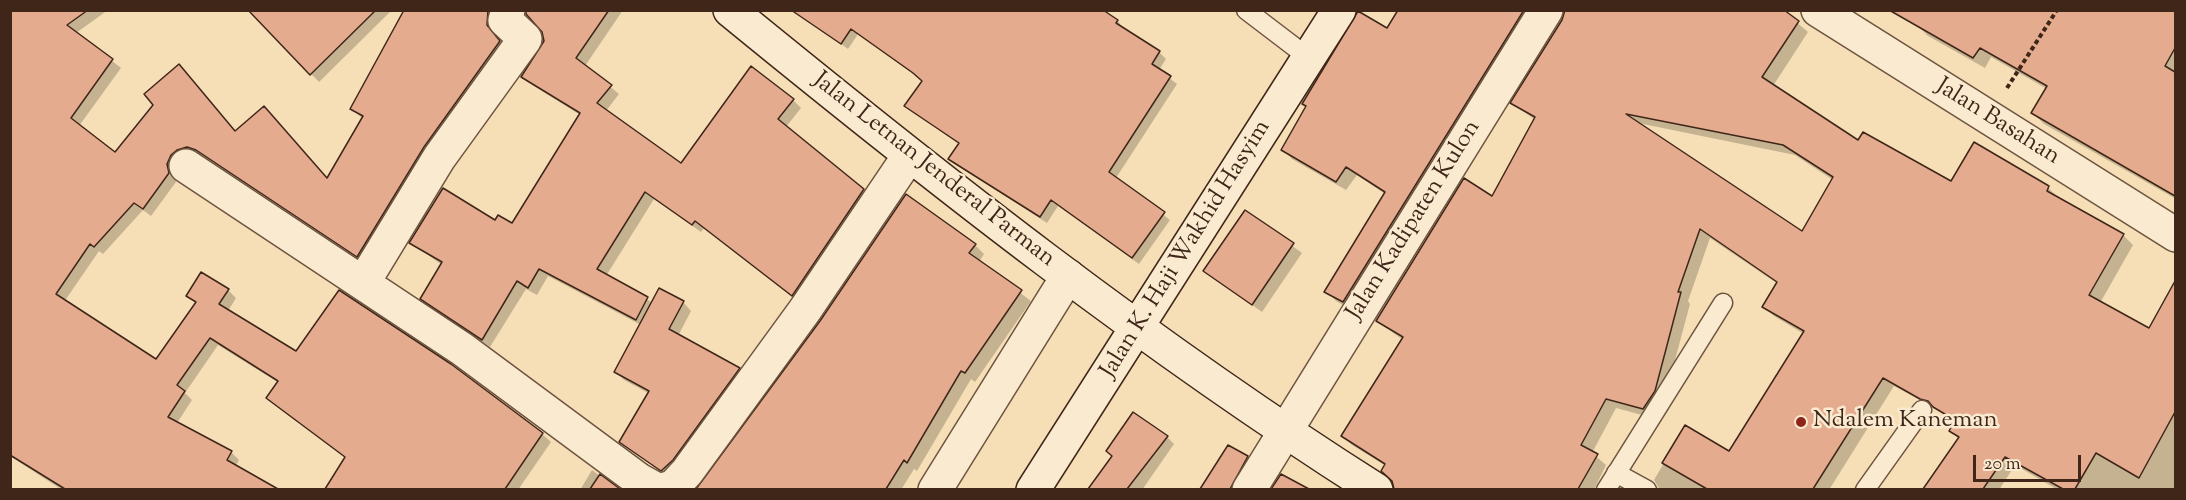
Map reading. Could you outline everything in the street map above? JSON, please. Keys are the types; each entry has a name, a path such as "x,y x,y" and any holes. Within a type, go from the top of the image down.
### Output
{"street":[{"path":"363,283 439,158 525,39 504,20 508,10"},
{"name":"Jalan Letnan Jenderal Parman","path":"730,10 909,156 1137,330 1285,432 1376,489"},
{"name":"Jalan K. Haji Wakhid Hasyim","path":"1033,489 1137,330 1339,10"},
{"name":"Jalan Kadipaten Kulon","path":"1249,489 1546,10"},
{"name":"Jalan Basahan","path":"1818,10 2175,235"},
{"path":"186,166 519,389 639,480 659,489 673,487 687,472 805,310 909,156"},
{"path":"935,489 1068,276"}],"lane":[{"path":"1246,10 1309,58"},
{"path":"1606,489 1723,303"},
{"path":"1865,489 1922,410"},
{"path":"1616,473 1647,489"}],"path":[{"path":"1989,118 2057,10"}],"building":[{"path":"10,10 88,10 67,25 113,59 71,118 115,152 153,105 144,94 179,64 235,131 264,106 327,178 363,116 350,109 404,10 488,10 487,25 500,41 424,147 357,257 196,150 187,147 171,155 167,164 169,173 143,209 134,203 94,247 90,244 56,294 156,359 196,302 186,296 201,272 229,289 219,304 296,351 339,290 451,364 543,433 505,489 325,489 345,457 266,398 278,381 210,338 177,385 185,391 168,417 232,451 227,460 278,489 65,489 10,455"},
{"path":"248,10 376,10 310,75"},
{"path":"526,10 609,10 576,58 612,85 597,103 681,163 751,66 794,99 778,119 864,189 792,296 695,221 692,225 645,192 597,269 648,297 636,320 539,269 528,288 517,281 482,340 420,299 442,262 409,243 443,188 495,220 498,215 512,223 580,113 521,77 544,41 542,32 526,14"},
{"path":"791,10 1103,10 1118,20 1116,23 1160,51 1152,64 1171,76 1109,172 1165,212 1132,258 1051,200 1040,217 948,159 959,143 904,106 922,81 913,73 851,29 841,44"},
{"path":"1398,10 1524,10 1343,302 1324,292 1385,192 1346,167 1336,182 1281,150 1306,106 1302,104 1358,11 1387,28"},
{"path":"1565,10 1784,10 1799,21 1762,77 1858,140 1863,132 1951,181 1974,142 2049,186 2047,191 2124,234 2089,295 2149,328 2175,281 2175,412 2139,478 2096,453 2075,489 2063,489 2005,457 1983,489 1923,489 1959,437 1949,431 1955,420 1933,407 1928,401 1920,399 1883,378 1813,489 1707,489 1662,463 1685,425 1729,451 1804,331 1762,307 1777,282 1700,229 1678,292 1681,292 1655,391 1643,409 1606,399 1581,445 1598,454 1578,489 1394,489 1392,481 1381,471 1385,464 1341,436 1403,337 1376,321 1464,178 1492,196 1535,117 1510,103 1562,20","holes":["1626,114 1783,145 1833,177 1802,231"]},
{"path":"1889,10 2175,10 2175,48 2165,66 2175,72 2175,196 2031,113 2047,86 1980,48 1973,58"},
{"path":"906,194 976,244 969,253 1022,290 965,373 961,371 907,463 904,460 886,489 696,489 820,321"},
{"path":"1245,210 1294,243 1252,305 1203,271"},
{"path":"659,288 684,301 669,329 740,368 673,460 661,471 619,442 649,391 614,372"},
{"path":"1133,412 1168,436 1127,489 1088,489 1112,456 1106,451"},
{"path":"1228,445 1248,456 1230,489 1200,489"},
{"path":"600,474 620,489 590,489"},
{"path":"1281,474 1309,489 1271,489"}],"place":[{"name":"Ndalem Kaneman","path":"1801,422"}]}
